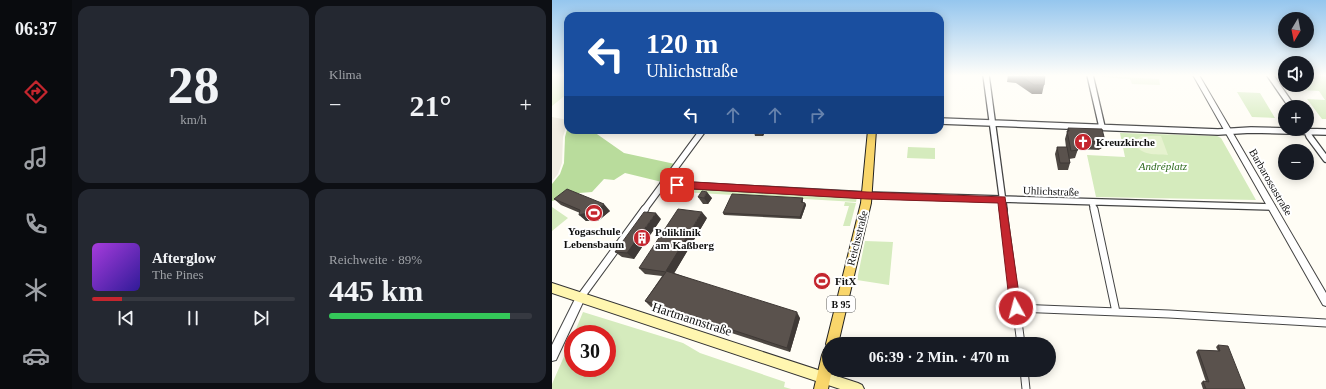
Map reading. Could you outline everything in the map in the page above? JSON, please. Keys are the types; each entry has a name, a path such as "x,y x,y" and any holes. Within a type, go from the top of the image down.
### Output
{"main road":[{"name":"Reichsstraße","path":"834,337 867,195 872,134"},
{"name":"Hartmannstraße","path":"552,288 822,383 858,389"}],"street":[{"path":"988,93 1020,337"},
{"path":"1094,93 1102,127"},
{"name":"Barbarossastraße","path":"1206,93 1326,301"},
{"path":"944,120 1228,131 1278,130"},
{"path":"1314,131 1326,132"},
{"path":"552,356 580,298 700,134"},
{"path":"1311,136 1326,159"},
{"name":"Uhlichstraße","path":"663,184 867,195 1272,207"},
{"path":"1092,202 1116,312"},
{"path":"1016,308 1176,314 1326,324"},
{"path":"1025,377 1026,389"}],"green space":[{"path":"552,93 564,93 564,96 552,106"},
{"path":"1238,93 1260,93 1275,118 1252,117"},
{"path":"1320,93 1326,93 1326,119 1322,119 1314,108 1314,100 1307,99 1325,100"},
{"name":"Andréplatz","path":"1120,133 1217,136 1221,138 1256,200 1096,197 1087,155 1125,157"},
{"path":"566,134 597,134 624,153 675,164 662,182 625,173 614,180 604,179 592,192 579,193 552,201 552,184 560,174 564,163"},
{"path":"1141,136 1161,136 1168,155 1149,154 1141,150 1135,143"},
{"path":"908,147 935,148 935,159 907,158"},
{"path":"666,188 857,197 856,202 664,191"},
{"path":"845,202 856,203 850,226 843,226 849,206 844,206"},
{"path":"552,207 568,218 552,231"},
{"path":"865,241 893,242 889,285 857,280"},
{"path":"583,312 683,343 700,353 785,382 784,387 791,389 552,389 552,384 564,357 564,377 616,377 616,325 578,325"}],"shaded area":[{"path":"552,117 564,119 564,134 562,163 558,174 552,181"}],"building":[{"path":"1068,128 1102,129 1105,141 1076,141 1078,150 1071,151 1067,131 1069,131"},
{"path":"1057,147 1067,147 1070,163 1060,163"},
{"path":"567,189 604,204 591,215 587,213 579,215 580,210 554,199"},
{"path":"702,191 707,192 704,198 698,197"},
{"path":"732,194 803,198 801,202 805,203 800,217 723,213"},
{"path":"678,209 702,212 666,271 797,312 787,348 645,301 666,272 639,268"},
{"path":"644,212 656,213 627,253 615,252"},
{"path":"1218,345 1228,346 1245,389 1206,389 1203,381 1209,382 1198,350 1220,351"}],"place":[{"name":"Kreuzkirche","path":"1083,142"},
{"name":"Yogaschule Lebensbaum","path":"594,213"},
{"name":"Poliklinik am Kaßberg","path":"642,238"},
{"name":"FitX","path":"822,281"}],"route":[{"path":"677,185 867,195 1002,200 1016,308"}]}
